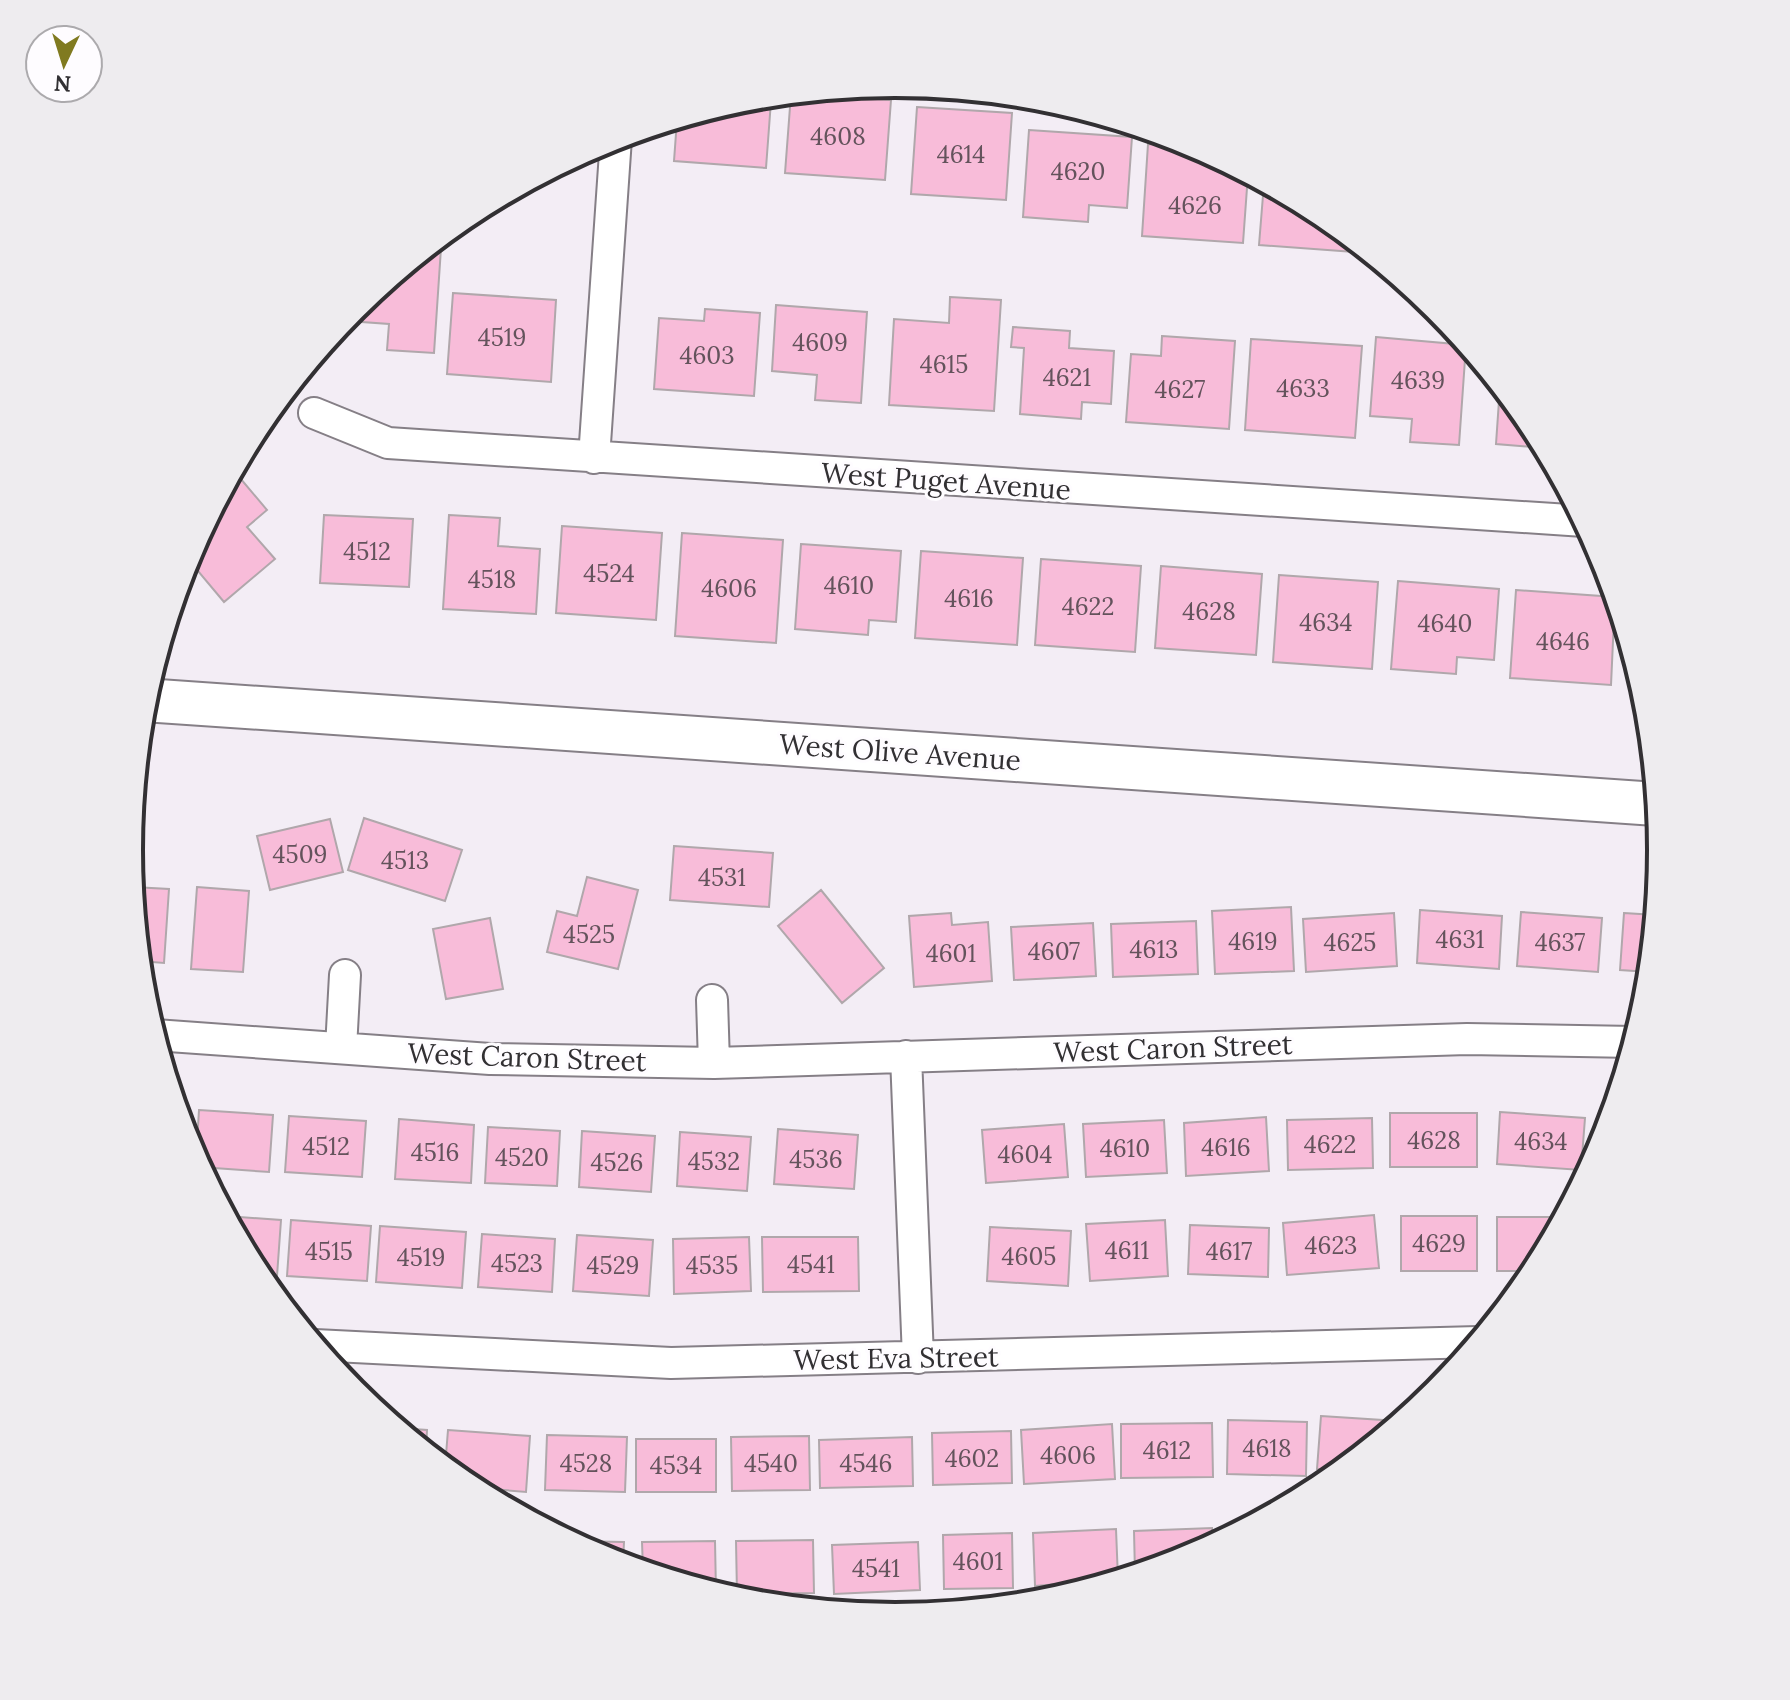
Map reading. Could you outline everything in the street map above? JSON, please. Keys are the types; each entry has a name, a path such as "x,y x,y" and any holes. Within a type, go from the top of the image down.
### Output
{"main road":[{"name":"West Olive Avenue","path":"158,701 1645,803"}],"street":[{"path":"594,458 615,152"},
{"name":"West Puget Avenue","path":"314,413 388,443 1570,520"},
{"path":"341,1048 345,975"},
{"path":"712,1000 714,1063"},
{"name":"West Caron Street","path":"167,1036 490,1059 714,1063 1467,1039 1622,1042"},
{"path":"906,1056 918,1358"},
{"name":"West Eva Street","path":"330,1346 671,1363 1463,1342"}],"building":[{"path":"891,100 885,180 785,173 790,105"},
{"path":"917,107 1012,113 1006,200 911,194"},
{"path":"770,108 766,168 674,161 676,131"},
{"path":"1029,130 1132,137 1127,208 1089,205 1088,222 1023,217"},
{"path":"1148,144 1183,155 1247,186 1243,243 1142,236"},
{"path":"1263,195 1351,252 1259,245"},
{"path":"441,250 434,353 387,350 389,324 359,322"},
{"path":"453,293 556,300 551,382 447,374"},
{"path":"950,297 1001,300 994,411 889,405 894,319 949,323"},
{"path":"776,305 867,312 861,403 815,400 817,375 772,371"},
{"path":"705,309 760,313 754,396 654,389 659,318 704,321"},
{"path":"1013,327 1070,331 1069,348 1114,351 1111,404 1082,402 1081,419 1020,414 1024,348 1011,347"},
{"path":"1162,336 1235,341 1229,429 1126,422 1131,354 1161,356"},
{"path":"1376,337 1450,344 1465,360 1459,445 1410,442 1412,419 1370,416"},
{"path":"1251,339 1362,346 1355,438 1245,430"},
{"path":"1499,402 1529,447 1496,444"},
{"path":"241,479 267,510 247,527 275,559 224,602 197,570"},
{"path":"324,515 413,519 409,587 320,583"},
{"path":"449,515 500,518 498,546 540,549 536,614 443,609"},
{"path":"562,526 662,533 656,620 556,613"},
{"path":"682,533 783,540 776,643 675,636"},
{"path":"801,544 901,551 896,622 869,620 868,635 795,629"},
{"path":"921,551 1023,558 1017,645 915,638"},
{"path":"1041,559 1141,566 1135,652 1035,645"},
{"path":"1161,566 1262,574 1256,655 1155,648"},
{"path":"1279,575 1378,582 1372,669 1273,662"},
{"path":"1398,581 1499,589 1494,660 1457,657 1456,674 1391,669"},
{"path":"1516,590 1603,596 1614,630 1611,685 1510,678"},
{"path":"364,818 462,850 445,901 348,870"},
{"path":"330,819 343,872 270,890 257,836"},
{"path":"674,846 773,853 769,907 670,900"},
{"path":"587,877 638,890 618,969 547,952 557,911 577,916"},
{"path":"197,887 249,891 243,972 191,969"},
{"path":"145,888 169,889 164,963 151,962"},
{"path":"821,890 884,968 842,1003 778,926"},
{"path":"1291,907 1294,971 1215,974 1212,911"},
{"path":"1420,910 1502,916 1499,969 1417,963"},
{"path":"1521,912 1602,918 1598,972 1517,966"},
{"path":"951,913 952,925 988,922 992,981 914,987 909,916"},
{"path":"1394,913 1397,966 1306,972 1303,919"},
{"path":"1624,913 1644,914 1637,971 1620,970"},
{"path":"490,918 503,989 446,999 433,929"},
{"path":"1196,921 1198,974 1113,977 1111,924"},
{"path":"1093,923 1096,976 1014,980 1011,927"},
{"path":"199,1110 273,1115 269,1172 214,1168 198,1132"},
{"path":"1500,1112 1585,1118 1582,1155 1575,1170 1497,1164"},
{"path":"1390,1113 1477,1113 1477,1167 1390,1167"},
{"path":"289,1116 366,1121 362,1177 285,1172"},
{"path":"1266,1117 1269,1171 1186,1176 1184,1123"},
{"path":"1372,1118 1373,1168 1288,1170 1287,1120"},
{"path":"399,1119 474,1125 471,1183 395,1179"},
{"path":"1164,1120 1167,1173 1086,1177 1083,1124"},
{"path":"1064,1124 1068,1177 986,1183 982,1130"},
{"path":"488,1127 560,1131 557,1186 485,1183"},
{"path":"778,1129 858,1135 854,1189 774,1184"},
{"path":"582,1131 655,1136 651,1192 579,1187"},
{"path":"680,1132 751,1137 747,1191 677,1186"},
{"path":"1374,1215 1379,1268 1287,1275 1283,1223"},
{"path":"1401,1216 1477,1216 1477,1271 1401,1271"},
{"path":"239,1217 281,1220 277,1276 270,1268"},
{"path":"1497,1217 1551,1217 1518,1271 1497,1271"},
{"path":"291,1220 371,1226 367,1281 287,1276"},
{"path":"1165,1220 1168,1276 1090,1281 1086,1224"},
{"path":"1190,1225 1269,1228 1268,1277 1188,1274"},
{"path":"380,1226 466,1232 462,1288 376,1282"},
{"path":"990,1227 1071,1231 1068,1286 987,1281"},
{"path":"482,1234 555,1239 552,1292 478,1287"},
{"path":"577,1235 653,1240 649,1296 573,1291"},
{"path":"749,1237 751,1291 674,1294 673,1239"},
{"path":"762,1237 858,1237 859,1291 763,1292"},
{"path":"1321,1416 1385,1420 1353,1447 1321,1469 1317,1469"},
{"path":"1228,1420 1307,1422 1306,1476 1227,1474"},
{"path":"1212,1423 1213,1477 1121,1478 1121,1424"},
{"path":"1112,1424 1115,1479 1024,1484 1021,1430"},
{"path":"416,1429 427,1430 427,1438"},
{"path":"448,1430 530,1436 526,1492 501,1490 446,1453"},
{"path":"1011,1431 1012,1483 933,1485 932,1433"},
{"path":"547,1435 627,1437 625,1492 545,1490"},
{"path":"809,1436 810,1490 732,1491 731,1437"},
{"path":"912,1437 913,1486 820,1488 819,1440"},
{"path":"636,1439 716,1439 716,1492 636,1492"},
{"path":"1212,1528 1212,1531 1183,1545 1135,1563 1134,1531"},
{"path":"1116,1529 1118,1568 1058,1584 1035,1586 1033,1533"},
{"path":"1012,1533 1013,1588 944,1589 943,1535"},
{"path":"813,1540 814,1593 781,1593 737,1585 736,1541"},
{"path":"715,1541 716,1580 643,1558 642,1542"},
{"path":"600,1542 624,1542 624,1551"},
{"path":"918,1542 920,1590 834,1594 832,1545"}]}
